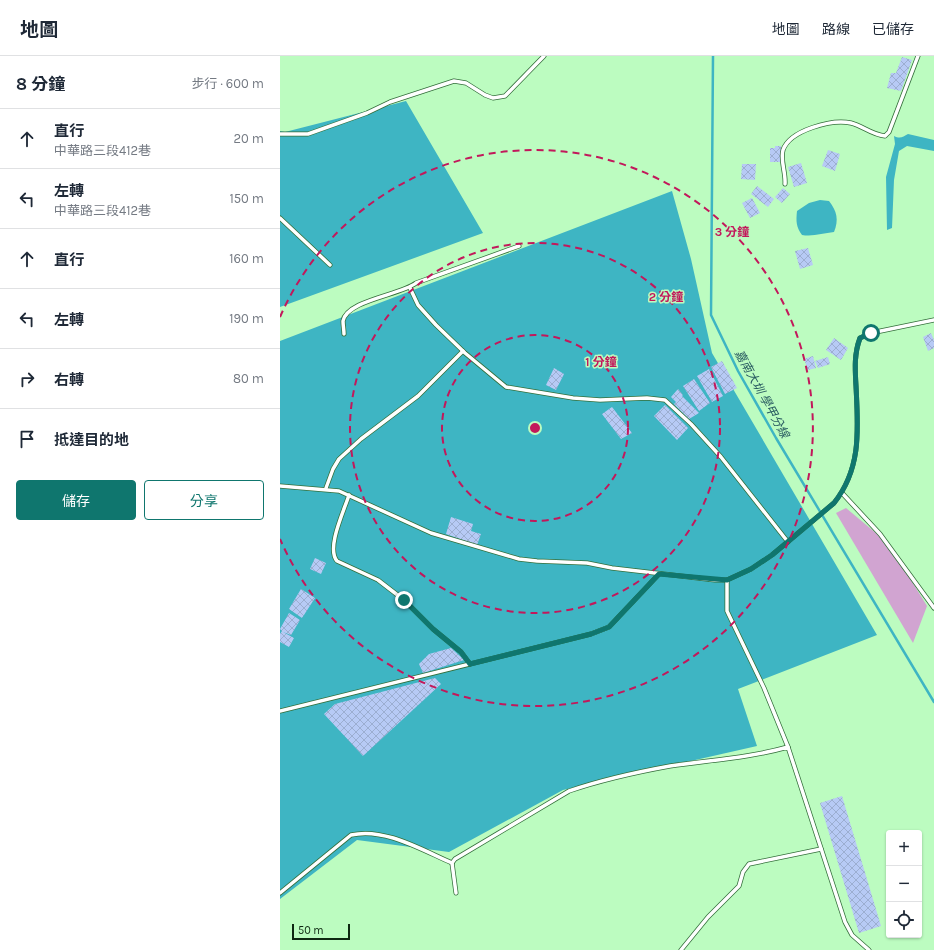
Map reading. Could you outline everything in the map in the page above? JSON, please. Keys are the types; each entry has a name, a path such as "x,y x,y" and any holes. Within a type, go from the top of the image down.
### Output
{"lane":[{"path":"280,134 308,134 390,102 454,81 466,83 485,95 500,98 505,96 544,56"},
{"path":"785,184 786,177 782,152 786,143 797,135 814,127 839,121 853,124 878,135 885,136 889,132 918,56"},
{"path":"280,218 330,265"},
{"path":"344,334 343,321 346,314 353,309 388,294 410,288 416,283 519,246"},
{"path":"410,288 418,305 463,351 506,387 573,398 600,400 647,398 665,400 691,424 721,457 788,542"},
{"path":"280,486 326,488 339,491 431,533 537,562 587,563 659,574 727,580 751,569 772,555 824,512 842,493 853,468 858,436 855,362 860,338 871,333 934,320"},
{"path":"326,488 338,459 361,439 418,396 463,351"},
{"path":"842,493 880,534 934,608"},
{"path":"349,495 332,546 333,557 337,561 378,580 404,600 433,629 461,652 470,664"},
{"path":"280,711 591,634 609,627 659,574"},
{"path":"727,580 727,611 764,688 788,747 845,922 852,935 869,950"},
{"path":"452,863 538,808 569,791 588,784 669,766 764,754 788,747"},
{"path":"280,893 351,835 361,833 400,840 452,863"},
{"path":"681,950 708,917 739,886 742,872 749,864 821,849"},
{"path":"452,863 456,893"}],"shaded area":[{"path":"846,508 889,544 927,606 913,643 836,513"}],"water":[{"path":"406,101 483,233 280,307 280,131 285,132"},
{"path":"908,134 934,140 934,151 907,146 899,151 894,180 892,228 887,230 886,177 895,144 894,136 901,137"},
{"path":"672,191 691,259 712,353 877,635 738,689 757,746 563,790 449,852 357,840 280,899 280,341"},
{"path":"820,200 829,201 834,208 837,220 834,232 802,235 797,224 797,211 809,203"}],"building":[{"path":"902,57 912,60 901,91 887,88 891,73 896,73"},
{"path":"775,146 781,146 781,162 770,162 770,148 775,148"},
{"path":"828,150 840,154 835,171 822,166"},
{"path":"801,163 807,183 794,187 788,167"},
{"path":"742,164 756,164 755,180 741,179"},
{"path":"757,186 774,199 768,207 751,194"},
{"path":"783,188 790,194 782,203 775,197"},
{"path":"752,198 760,213 750,218 742,203"},
{"path":"808,248 813,265 800,269 795,251"},
{"path":"931,333 934,340 934,348 928,351 923,337"},
{"path":"834,338 848,348 841,360 826,350"},
{"path":"813,356 816,368 808,370 804,359"},
{"path":"828,357 830,364 818,368 815,361"},
{"path":"722,361 737,388 725,394 711,367"},
{"path":"554,368 564,374 556,390 546,385"},
{"path":"709,369 723,396 712,402 697,376"},
{"path":"694,379 710,403 699,411 683,386"},
{"path":"678,389 683,395 682,396 699,413 689,419 674,404 676,402 671,397"},
{"path":"665,405 688,428 677,440 654,416"},
{"path":"612,407 632,433 621,439 602,414"},
{"path":"451,517 473,524 471,531 481,534 477,545 446,534"},
{"path":"315,558 326,563 321,574 310,569"},
{"path":"301,589 315,598 302,618 289,609"},
{"path":"289,613 300,620 291,635 283,632 294,638 289,647 280,642 280,634 282,631 280,629"},
{"path":"451,648 464,660 423,673 419,664 429,654"},
{"path":"435,678 441,684 363,756 324,714 335,704"},
{"path":"842,796 881,926 859,933 820,803"}],"waterway":[{"name":"嘉南大圳 學甲分線","path":"713,56 711,315 738,371 776,438 934,702"}],"route":[{"path":"404,600 433,629 461,652 470,664 591,634 609,627 659,574 687,575 715,580 727,580 751,569 772,555 834,503 842,493 853,468 858,436 855,362 857,347 860,338 871,333"}]}
